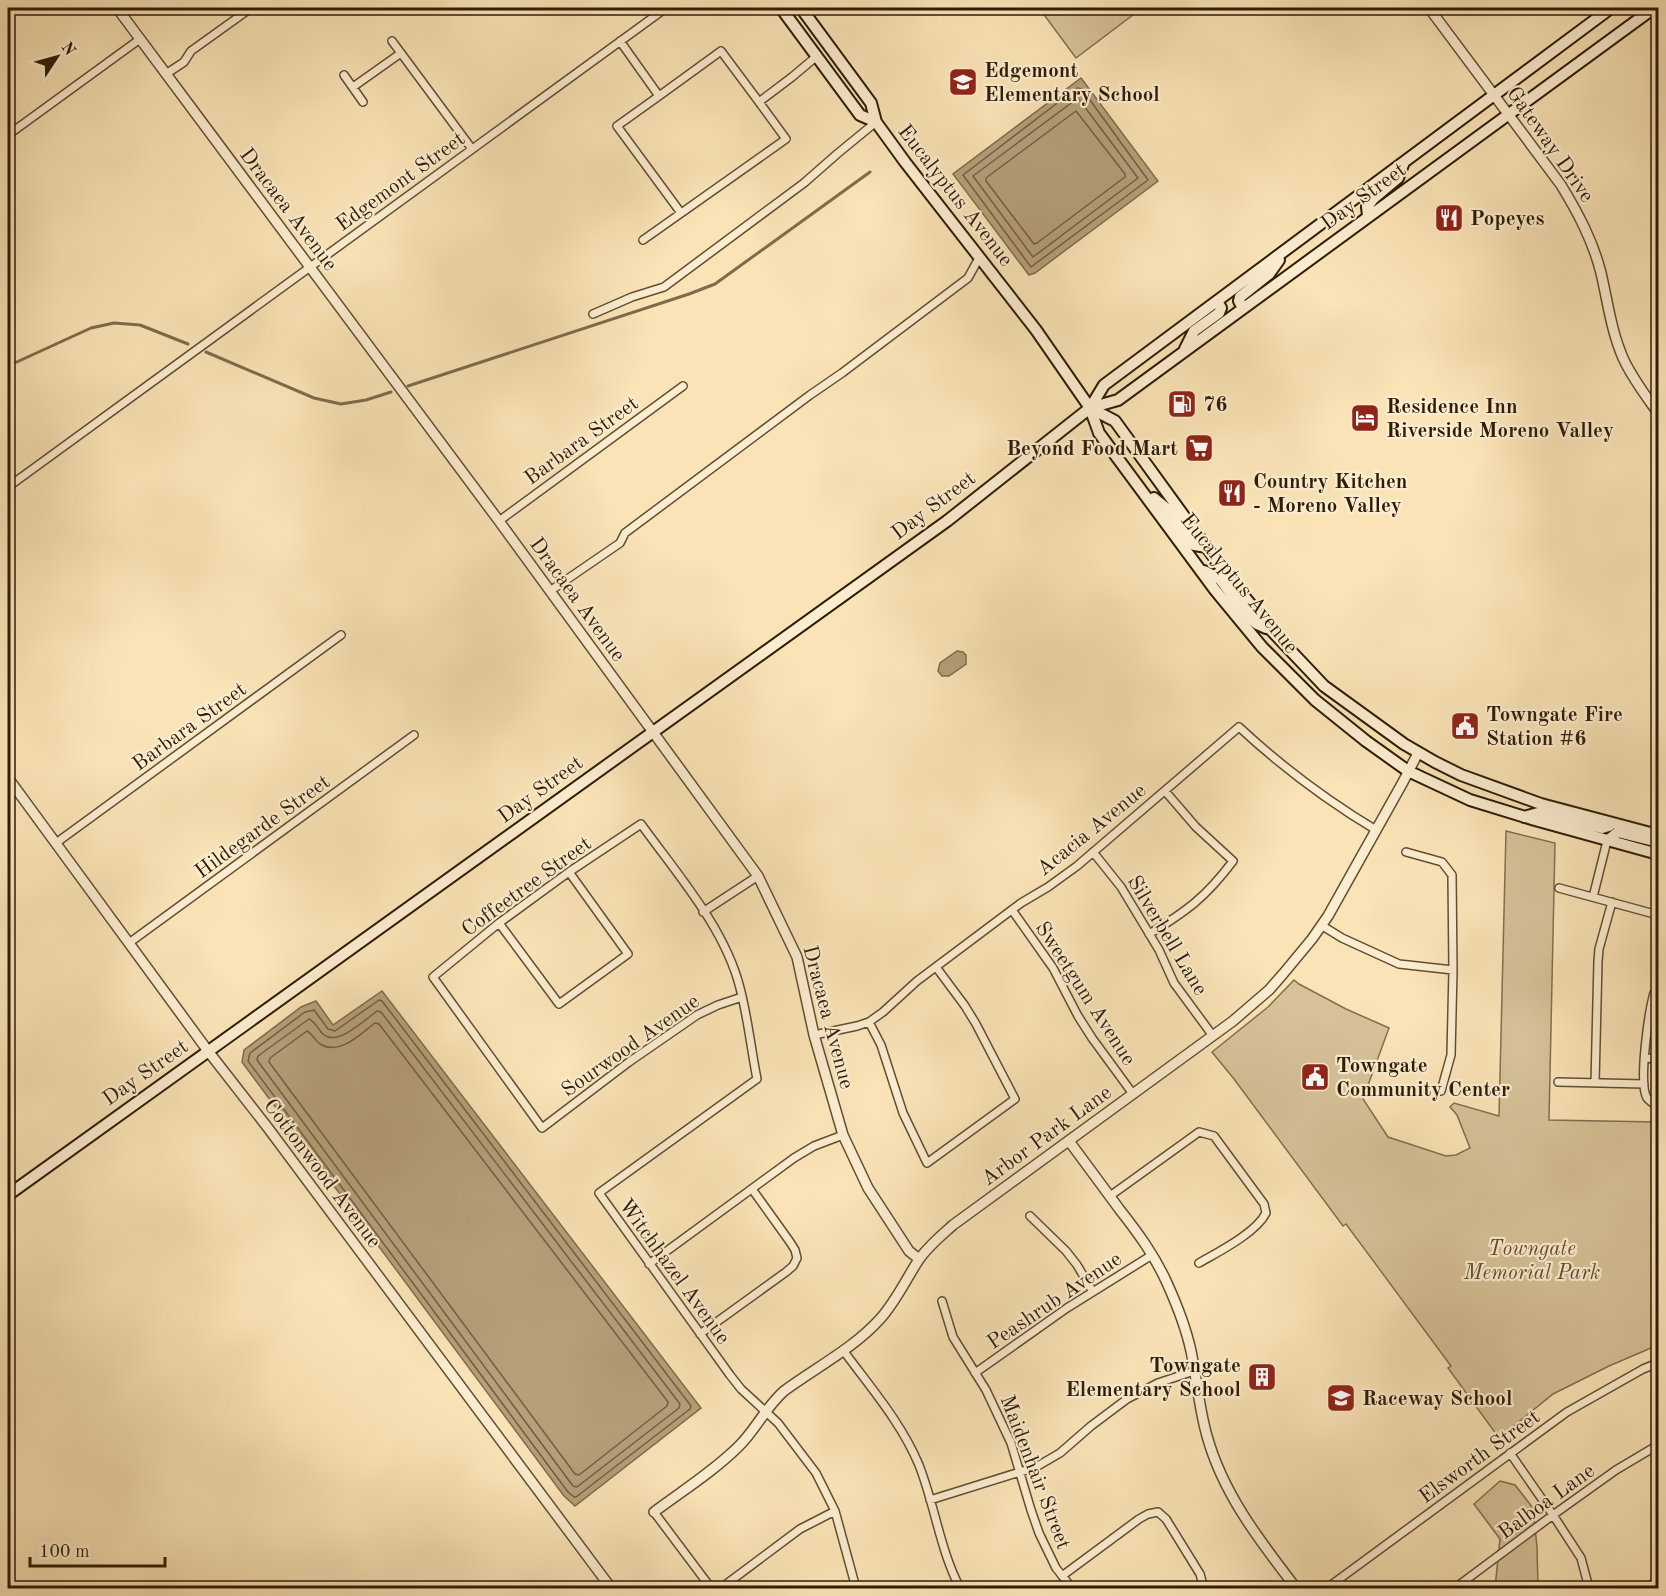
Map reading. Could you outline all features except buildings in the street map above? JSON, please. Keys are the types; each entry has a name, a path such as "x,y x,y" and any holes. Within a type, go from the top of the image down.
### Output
{"main road":[{"name":"Eucalyptus Avenue","path":"781,8 860,115 876,122"},
{"name":"Eucalyptus Avenue","path":"801,8 872,103 876,122 1036,330 1090,408 1099,433 1200,569 1262,647 1315,700 1408,771 1470,800 1659,854"},
{"name":"Day Street","path":"8,1195 946,521 1090,408 1104,385 1611,8"},
{"name":"Day Street","path":"1090,408 1118,400 1654,8"},
{"path":"1368,216 1367,207 1398,178 1404,161"},
{"path":"1243,308 1239,301 1240,297 1269,274 1287,250"},
{"path":"1184,352 1194,331 1219,313 1221,308 1216,301"},
{"name":"Eucalyptus Avenue","path":"1090,408 1115,421 1272,631 1324,686 1418,753 1478,782 1541,804 1659,835"},
{"path":"1137,484 1166,508 1194,545 1207,547"},
{"path":"1200,569 1220,579 1247,615 1257,624 1272,631"},
{"path":"1524,817 1538,813 1602,828 1618,825"},
{"path":"1607,841 1618,832 1659,841"}],"street":[{"name":"Dracaea Avenue","path":"117,8 499,520 758,876 797,957 814,1035 843,1135 868,1188 909,1251 919,1259"},
{"path":"166,74 184,62 191,51 251,8"},
{"name":"Edgemont Street","path":"8,487 666,8"},
{"name":"Gateway Drive","path":"1429,8 1561,185 1579,214 1601,273 1609,315 1623,358 1644,394 1659,413"},
{"path":"8,135 140,39"},
{"path":"392,41 472,149"},
{"path":"620,41 659,96"},
{"path":"643,240 786,139 721,51 617,126 681,213"},
{"path":"353,87 401,53"},
{"path":"759,102 817,56"},
{"path":"344,75 363,102"},
{"path":"593,314 632,297 664,287 804,183 876,122"},
{"path":"550,591 620,543 625,533 842,374 968,278 979,258"},
{"name":"Barbara Street","path":"499,520 683,386"},
{"name":"Barbara Street","path":"56,843 340,635"},
{"name":"Acacia Avenue","path":"814,1035 869,1022 883,1012 917,981 1012,910 1065,875 1239,727 1318,793 1376,830"},
{"name":"Hildegarde Street","path":"129,943 414,735"},
{"name":"Arbor Park Lane","path":"654,1512 737,1448 784,1391 869,1330 900,1293 919,1259 953,1225 1213,1036 1269,990 1300,955 1322,925 1418,753"},
{"name":"Cottonwood Avenue","path":"8,778 208,1051 275,1137 611,1588"},
{"path":"1149,934 1196,903 1220,879 1233,861 1196,827 1164,790"},
{"name":"Coffeetree Street","path":"542,1128 433,977 499,923 569,872 641,824"},
{"name":"Witchhazel Avenue","path":"641,824 703,912 724,948 740,987 757,1079 599,1194 741,1389 778,1423 816,1473 836,1511 856,1588"},
{"path":"1593,897 1607,841"},
{"name":"Silverbell Lane","path":"1093,852 1121,887 1174,982 1213,1036"},
{"path":"1406,852 1442,862 1452,875 1451,1054 1442,1091"},
{"path":"499,923 559,1004 628,954 569,872"},
{"path":"703,912 758,876"},
{"path":"1559,888 1659,915"},
{"path":"1595,1083 1598,961 1612,902"},
{"name":"Sweetgum Avenue","path":"1012,910 1053,968 1092,1038 1133,1094"},
{"path":"1322,925 1342,938 1399,964 1453,970"},
{"path":"869,1022 881,1044 903,1113 927,1163 1015,1099 976,1024 936,967"},
{"path":"1654,993 1646,1034 1644,1084 1647,1098 1651,1103 1659,1106"},
{"name":"Sourwood Avenue","path":"542,1128 628,1062 697,1015 742,997"},
{"path":"1645,1058 1659,1059"},
{"path":"1558,1082 1644,1084"},
{"path":"1110,1196 1199,1132 1214,1136 1264,1204 1266,1214 1262,1222 1231,1245 1199,1263"},
{"path":"649,1264 804,1152 843,1135"},
{"path":"1069,1141 1152,1255 1167,1281 1187,1336 1207,1438 1226,1487 1247,1522 1296,1588"},
{"path":"700,1334 786,1272 797,1258 790,1242 752,1189"},
{"path":"1030,1216 1066,1251 1093,1292"},
{"name":"Peashrub Avenue","path":"975,1372 1152,1255"},
{"name":"Maidenhair Street","path":"942,1302 953,1337 975,1372 1011,1443 1039,1533 1056,1568 1072,1588"},
{"path":"843,1350 897,1423 919,1464 944,1549 960,1588"},
{"name":"Elsworth Street","path":"1327,1588 1578,1404 1642,1369 1659,1364"},
{"path":"930,1500 1036,1467 1060,1454 1099,1419 1127,1399 1158,1383 1194,1371"},
{"name":"Balboa Lane","path":"1455,1588 1616,1470 1659,1445"},
{"path":"1510,1453 1581,1558 1589,1588"},
{"path":"721,1588 801,1529 836,1511"},
{"path":"654,1512 711,1588"},
{"path":"1062,1576 1139,1519 1158,1512 1166,1519 1200,1574 1202,1587"},
{"path":"1647,1588 1659,1580"}],"green space":[{"path":"1039,8 1136,8 1138,11 1076,58"},
{"name":"Towngate Memorial Park","path":"1506,831 1555,843 1549,1120 1658,1122 1658,1345 1553,1394 1499,1438 1448,1368 1451,1366 1346,1224 1343,1226 1212,1052 1268,1007 1294,980 1346,1009 1389,1028 1363,1099 1388,1137 1446,1156 1456,1155 1470,1148 1457,1115 1450,1107 1454,1103 1499,1116"},
{"path":"1500,1481 1515,1485 1533,1508 1538,1588 1495,1588 1500,1539 1474,1504"}],"water":[{"path":"1081,78 1158,181 1035,273 1029,275 953,174"},
{"path":"957,651 966,655 966,664 949,676 942,676 938,671 940,663"},
{"path":"382,991 701,1408 575,1506 564,1496 242,1062 244,1050 301,1007 316,1001 333,1025"}],"waterway":[{"path":"408,386 715,284 870,172"},
{"path":"8,366 91,328 114,323 140,325 188,344"},
{"path":"206,352 314,398 341,404 366,400 391,392"}],"place":[{"name":"Edgemont Elementary School","path":"963,82"},
{"name":"Popeyes","path":"1449,218"},
{"name":"76","path":"1182,404"},
{"name":"Residence Inn Riverside Moreno Valley","path":"1365,418"},
{"name":"Beyond Food Mart","path":"1199,448"},
{"name":"Country Kitchen - Moreno Valley","path":"1232,493"},
{"name":"Towngate Fire Station #6","path":"1465,726"},
{"name":"Towngate Community Center","path":"1315,1077"},
{"name":"Towngate Elementary School","path":"1262,1377"},
{"name":"Raceway School","path":"1341,1398"}]}
